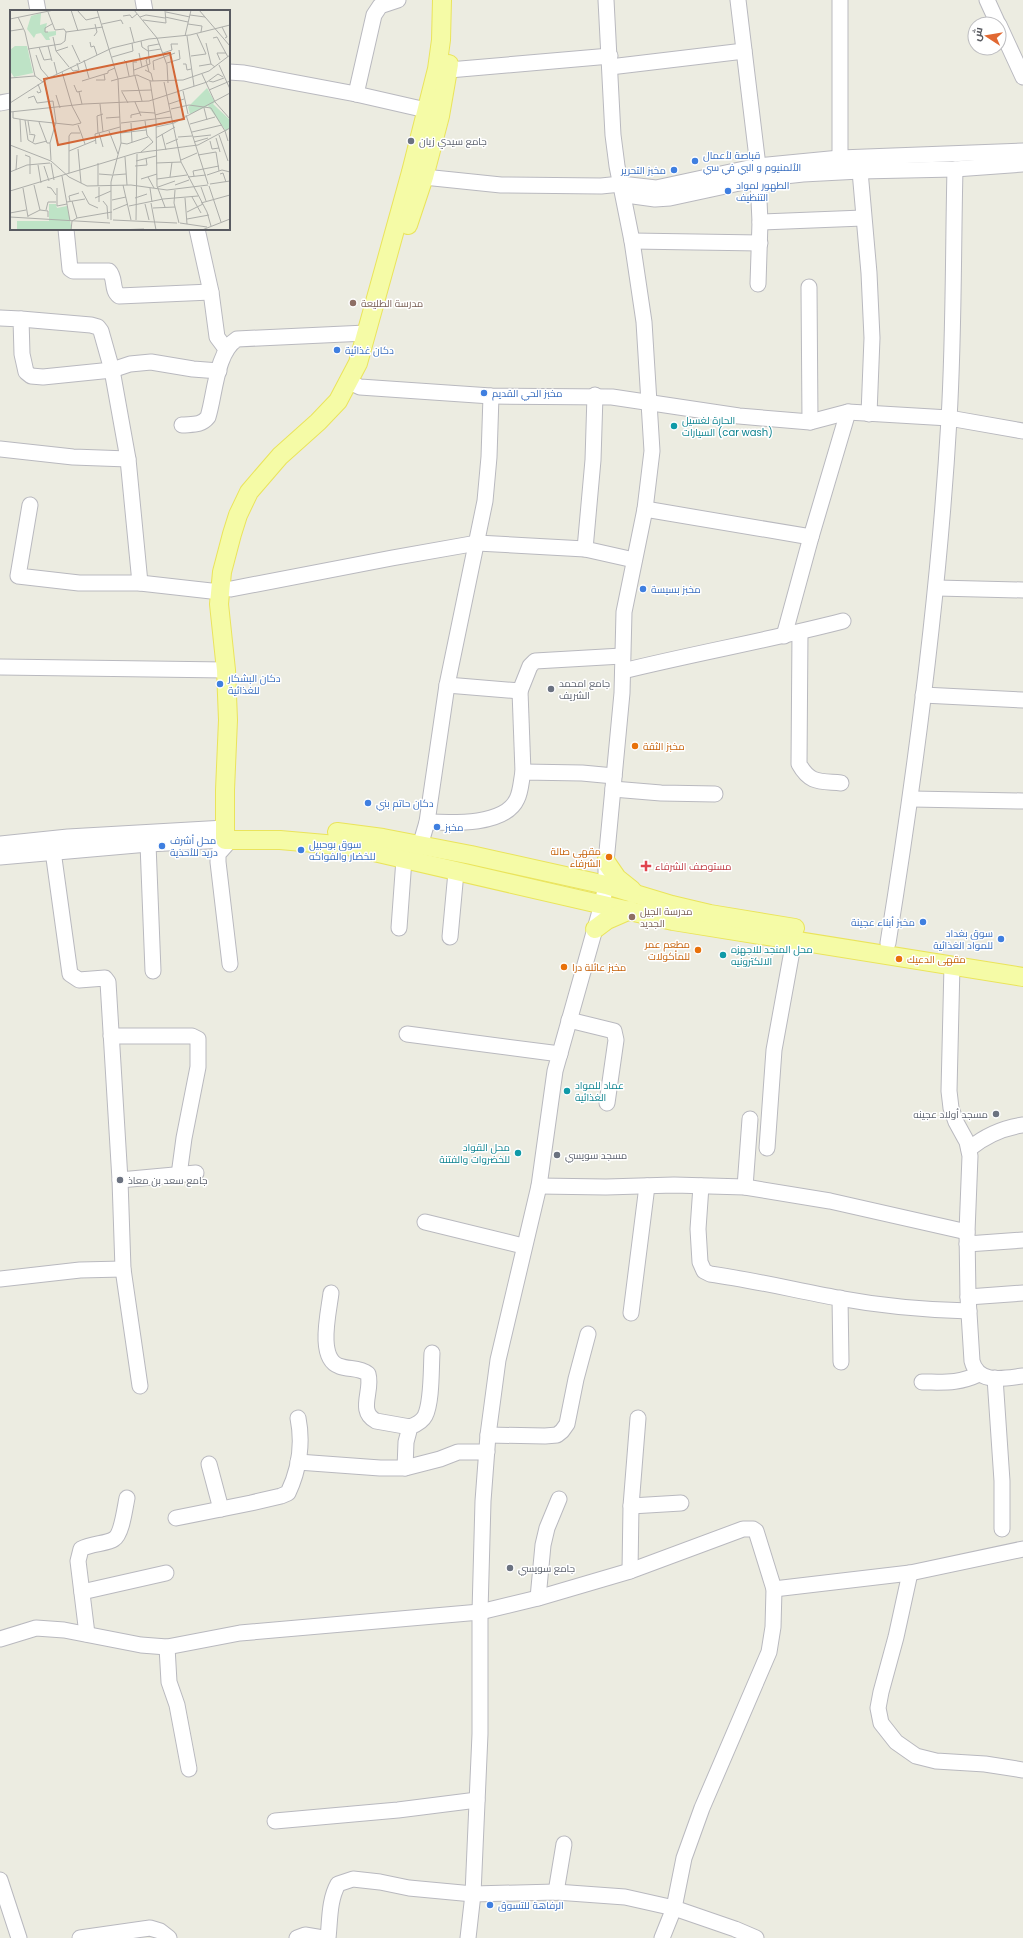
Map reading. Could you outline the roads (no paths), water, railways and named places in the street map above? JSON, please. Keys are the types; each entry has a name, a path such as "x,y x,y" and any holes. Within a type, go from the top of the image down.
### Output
{"main road":[{"path":"442,0 441,40 443,69"},
{"path":"232,834 235,789 236,722 230,604 222,572 232,534 238,515 249,492 280,456 318,422 355,385 409,220 418,174 443,69 452,0"},
{"path":"355,385 358,363 366,332 418,174"},
{"path":"226,591 220,615 226,670 232,834"},
{"path":"232,834 278,828 383,838 606,885 672,905 710,914 1023,965"},
{"path":"232,834 366,849 456,872 630,910 673,921 1023,977"},
{"path":"606,862 617,878 638,894"},
{"path":"595,929 607,920 630,910"}],"street":[{"path":"36,0 38,10"},
{"path":"356,94 374,15 380,6 398,0"},
{"path":"468,1938 473,1894 480,1734 480,1612 483,1501 488,1435 498,1360 523,1246 539,1186 556,1070 606,885 606,862 623,671 622,656 624,612 645,509 652,451 644,322 614,136 606,0"},
{"path":"738,0 758,172 760,222 758,284"},
{"path":"840,0 840,158"},
{"path":"987,0 995,16"},
{"path":"1007,42 1023,77"},
{"path":"443,69 610,62 744,51"},
{"path":"230,72 244,72 356,94 433,113"},
{"path":"0,103 10,101"},
{"path":"418,174 501,185 601,186 655,198 670,198 758,172 840,158 1023,152"},
{"path":"758,172 803,174 860,170 955,169 1023,164"},
{"path":"888,943 912,799 923,695 937,588 949,418 955,169"},
{"path":"860,170 869,273 872,338 869,414"},
{"path":"760,222 863,218"},
{"path":"66,230 70,269 72,271 109,271 113,276 116,294 119,296 211,292"},
{"path":"197,230 211,292 217,337 226,349"},
{"path":"632,241 760,243"},
{"path":"809,287 810,422"},
{"path":"0,318 52,320 98,326 112,370 128,459 140,583"},
{"path":"21,319 22,354 26,372 31,376 43,377 112,370 130,364 151,362 193,369 219,371"},
{"path":"182,425 198,424 204,422 208,417 226,349 230,343 237,339 366,332"},
{"path":"355,385 491,396 595,395 738,416 810,422 848,412 949,418 1023,432"},
{"path":"586,549 593,460 595,395"},
{"path":"420,846 428,822 447,685 485,501 489,457 491,396"},
{"path":"784,636 811,537 848,412"},
{"path":"0,449 73,457 128,459"},
{"path":"30,505 18,576 79,583 140,583 226,591 392,558 477,543 586,549 634,560"},
{"path":"645,509 811,537"},
{"path":"937,588 1023,590"},
{"path":"623,671 698,653 784,636 843,621"},
{"path":"800,632 798,764 805,774 816,781 841,783"},
{"path":"428,822 459,824 481,820 506,812 517,800 523,772 520,691 530,666 535,661 622,656"},
{"path":"0,667 226,670"},
{"path":"447,685 520,691"},
{"path":"923,695 1023,700"},
{"path":"523,772 582,773 614,783 661,794 715,794"},
{"path":"912,799 1023,802"},
{"path":"0,857 53,851 148,844 232,834"},
{"path":"0,844 68,837 232,834"},
{"path":"230,964 218,854 226,845 232,834"},
{"path":"148,844 153,971"},
{"path":"53,851 70,974 79,980 105,978 108,981 120,1180 123,1269 140,1386"},
{"path":"399,928 404,859"},
{"path":"450,937 456,872"},
{"path":"767,1148 774,1050 794,940"},
{"path":"952,965 951,1108 969,1149 967,1238 969,1304 972,1361 979,1374"},
{"path":"569,1020 614,1031 615,1033 616,1040 607,1103"},
{"path":"407,1034 560,1054"},
{"path":"111,1036 192,1036 198,1039 198,1066 184,1138 180,1174"},
{"path":"745,1187 750,1119"},
{"path":"969,1149 981,1139 996,1131 1023,1125"},
{"path":"120,1180 196,1173"},
{"path":"539,1186 745,1187 830,1201 967,1238 1023,1240"},
{"path":"631,1313 647,1186"},
{"path":"701,1186 698,1229 700,1262 704,1271 710,1274 840,1298 933,1310 1023,1293"},
{"path":"425,1222 523,1246"},
{"path":"0,1279 80,1270 123,1269"},
{"path":"331,1293 326,1347 330,1360 339,1366 361,1370 368,1374 366,1409 371,1418 376,1421 410,1426 420,1421 425,1416 430,1391 432,1353"},
{"path":"840,1298 841,1362"},
{"path":"488,1435 545,1436 557,1435 562,1431 567,1424 576,1379 588,1334"},
{"path":"922,1382 965,1381 979,1374 995,1378 1023,1376"},
{"path":"995,1378 1002,1481 1002,1529"},
{"path":"176,1518 285,1495 291,1488 298,1462 300,1430 298,1418"},
{"path":"630,1571 631,1506 638,1418"},
{"path":"405,1468 406,1442 410,1426"},
{"path":"298,1462 380,1468 405,1468 440,1459 458,1452 486,1452"},
{"path":"209,1464 221,1509"},
{"path":"87,1634 78,1561 81,1549 88,1545 114,1540 118,1535 127,1498"},
{"path":"538,1598 543,1545 547,1528 559,1500"},
{"path":"631,1506 681,1503"},
{"path":"0,1639 36,1628 64,1630 141,1645 167,1647 240,1633 480,1612 538,1598 630,1571 748,1528 756,1531 774,1589 773,1627 769,1652 702,1808 684,1858 674,1908 662,1938"},
{"path":"774,1589 910,1573 1023,1549"},
{"path":"82,1592 166,1573"},
{"path":"910,1573 896,1637 881,1692 878,1708 881,1723 896,1742 916,1756 936,1761 985,1764 1023,1770"},
{"path":"167,1647 169,1682 176,1705 189,1769"},
{"path":"275,1821 398,1810 477,1800"},
{"path":"556,1892 564,1844"},
{"path":"328,1938 332,1897 338,1884 353,1879 380,1882 409,1888 473,1894 556,1892 626,1897 674,1908 735,1929 756,1938"},
{"path":"0,1880 19,1938"},
{"path":"80,1938 150,1928 160,1931 170,1938"},
{"path":"297,1938 305,1935 323,1938"}],"place":[{"name":"جامع سيدي زيان","path":"411,141"},
{"name":"قباصة لأعمال الألمنيوم و البي في سي","path":"695,161"},
{"name":"مخبز التحرير","path":"674,170"},
{"name":"الطهور لمواد التنظيف","path":"728,191"},
{"name":"مدرسة الطليعة","path":"353,303"},
{"name":"دكان غذائية","path":"337,350"},
{"name":"مخبز الحي القديم","path":"484,393"},
{"name":"الحارة لغسيل السيارات (car wash)","path":"674,426"},
{"name":"مخبز بسيسة","path":"643,589"},
{"name":"دكان البشكار للغذائية","path":"220,684"},
{"name":"جامع امحمد الشريف","path":"551,689"},
{"name":"مخبز الثقة","path":"635,746"},
{"name":"دكان حاتم بني","path":"368,803"},
{"name":"مخبز","path":"437,827"},
{"name":"محل أشرف دريد للأحذية","path":"162,846"},
{"name":"سوق بوحبيل للخضار والفواكه","path":"301,850"},
{"name":"مقهى صالة الشرفاء","path":"609,857"},
{"name":"مستوصف الشرفاء","path":"646,866"},
{"name":"مدرسة الجيل الجديد","path":"632,917"},
{"name":"مخبز أبناء عجينة","path":"923,922"},
{"name":"سوق بغداد للمواد الغذائية","path":"1001,939"},
{"name":"مطعم عمر للمأكولات","path":"698,950"},
{"name":"محل المنجد للاجهزه الالكترونيه","path":"723,955"},
{"name":"مقهى الدعيك","path":"899,959"},
{"name":"مخبز عائلة درا","path":"564,967"},
{"name":"عماد للمواد الغذائية","path":"567,1091"},
{"name":"مسجد أولاد عجينه","path":"996,1114"},
{"name":"محل القواد للخضروات والفتنة","path":"518,1153"},
{"name":"مسجد سويسي","path":"557,1155"},
{"name":"جامع سعد بن معاذ","path":"120,1180"},
{"name":"جامع سويسي","path":"510,1568"},
{"name":"الرفاهة للتسوق","path":"490,1905"}]}
